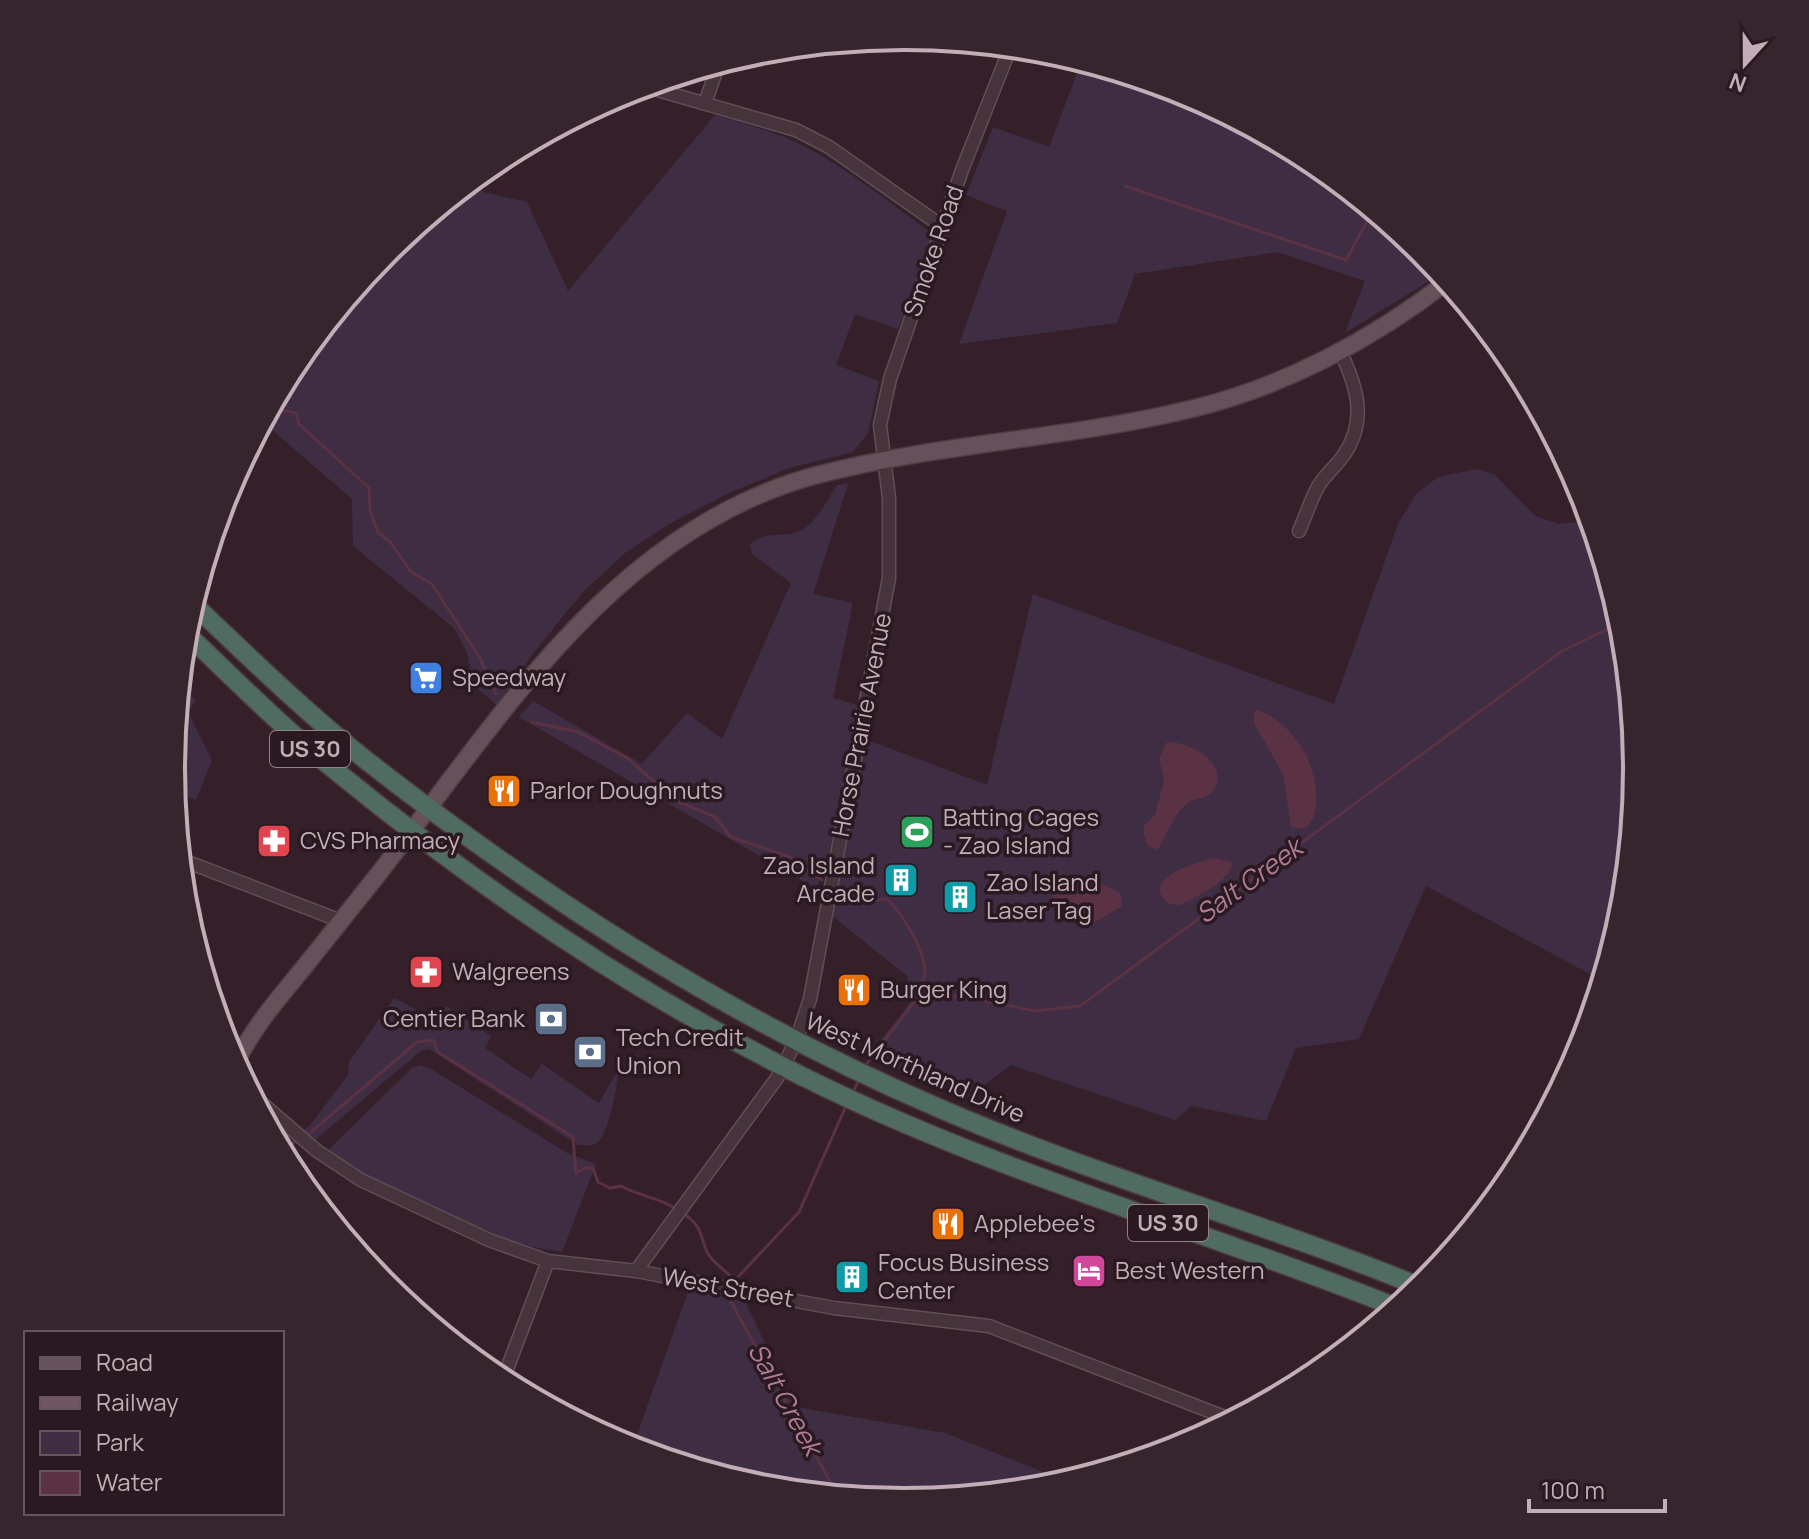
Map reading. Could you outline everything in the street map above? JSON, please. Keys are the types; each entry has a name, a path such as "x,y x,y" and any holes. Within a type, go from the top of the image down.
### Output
{"highway":[{"name":"US 30","path":"203,613 319,720 430,808"},
{"name":"US 30","path":"197,643 339,774 468,872 582,951 712,1029 784,1068 966,1149 1083,1194 1290,1265 1386,1303"},
{"name":"West Morthland Drive","path":"430,808 504,863 624,942 729,1006 870,1078 1019,1142 1348,1257 1409,1282"}],"main road":[{"path":"243,1051 258,1023 505,709 575,627 629,576 704,521 760,494 814,476 883,460 1137,421 1226,400 1340,351 1374,333 1438,288"}],"street":[{"name":"Smoke Road","path":"883,460 880,425 890,379 962,170 1006,57"},
{"path":"705,103 714,76"},
{"path":"664,92 779,124 813,138 943,227"},
{"path":"1299,531 1317,488 1353,440 1358,419 1353,377 1340,351"},
{"name":"Horse Prairie Avenue","path":"636,1271 784,1068 810,999 889,578 889,498 883,460"},
{"path":"191,863 341,921"},
{"name":"West Street","path":"272,1112 317,1151 361,1180 465,1229 548,1261 636,1271 834,1308 989,1326 1221,1416"},
{"path":"507,1369 548,1261"}],"green space":[{"path":"1078,72 1136,88 1223,124 1304,171 1379,229 1431,280 1345,333 1365,281 1277,252 1135,274 1117,323 959,344 1007,211 966,195 993,127 1049,147"},
{"path":"715,115 771,132 820,155 929,231 931,240 898,329 855,314 836,365 879,381 868,433 853,452 789,468 729,493 669,524 625,553 582,593 497,705 472,684 468,655 454,628 353,546 352,499 271,429 306,370 364,295 430,229 481,188 483,192 527,202 568,291"},
{"path":"1477,469 1494,474 1535,516 1559,524 1580,522 1586,538 1610,629 1618,676 1624,770 1618,863 1593,976 1426,886 1359,1039 1296,1048 1266,1121 1191,1106 1175,1120 1011,1065 967,1098 868,1056 910,1003 907,976 831,915 865,739 987,785 1033,594 1334,704 1398,524 1416,494 1438,477"},
{"path":"848,484 813,594 853,603 833,698 858,705 826,871 815,888 519,717 533,701 642,764 687,713 722,739 791,583 752,554 750,544 769,535 800,531 812,523 837,485"},
{"path":"189,694 196,700 188,712 212,760 196,800 186,796 185,770 187,722"},
{"path":"394,998 430,1017 436,1016 446,1006 491,1036 485,1048 531,1079 542,1064 599,1103 618,1070 612,1108 601,1138 592,1145 578,1145 429,1049 422,1050 315,1140 303,1131 348,1075 349,1062"},
{"path":"420,1065 567,1153 596,1164 562,1252 528,1245 480,1228 378,1181 327,1151 412,1068"},
{"path":"689,1289 745,1302 796,1407 945,1433 1049,1474 998,1483 904,1489 811,1483 718,1464 636,1437"}],"water":[{"path":"1258,710 1283,725 1302,747 1308,760 1316,788 1316,806 1312,821 1303,829 1291,827 1283,774 1254,723 1254,712"},
{"path":"1167,742 1186,745 1206,756 1217,772 1217,782 1210,795 1189,802 1179,812 1158,850 1148,846 1143,832 1144,826 1155,815 1164,780 1159,758"},
{"path":"1214,858 1233,862 1219,882 1180,905 1165,900 1160,890 1168,877 1187,866"},
{"path":"1058,873 1113,889 1121,894 1122,906 1092,924 1088,921 1077,922 1051,893 1051,883"}],"waterway":[{"path":"1125,186 1346,260 1368,220"},
{"path":"281,410 296,413 299,424 369,488 370,511 378,532 391,543 411,572 432,584 480,658 496,694"},
{"name":"Salt Creek","path":"865,1066 914,1002 958,996 1036,1011 1080,1006 1562,651 1609,626"},
{"path":"532,722 578,732 627,758 677,801 715,817 731,837 790,857 822,880"},
{"path":"846,890 868,901 887,899 906,922 921,953 925,972 914,1002"},
{"path":"311,1132 417,1042 433,1040 438,1052 573,1137 576,1173 593,1168 598,1182 610,1188 621,1186 678,1210"},
{"name":"Salt Creek","path":"854,1090 858,1082"},
{"name":"Salt Creek","path":"736,1279 799,1212 846,1106"},
{"path":"291,1145 298,1140"},
{"path":"684,1214 698,1227 709,1256 735,1280"},
{"name":"Salt Creek","path":"731,1302 832,1485"}],"place":[{"name":"Speedway","path":"426,678"},
{"name":"Parlor Doughnuts","path":"504,791"},
{"name":"Batting Cages - Zao Island","path":"917,832"},
{"name":"CVS Pharmacy","path":"274,841"},
{"name":"Zao Island Arcade","path":"901,880"},
{"name":"Zao Island Laser Tag","path":"960,897"},
{"name":"Walgreens","path":"426,972"},
{"name":"Burger King","path":"854,990"},
{"name":"Centier Bank","path":"551,1019"},
{"name":"Tech Credit Union","path":"590,1052"},
{"name":"Applebee's","path":"948,1224"},
{"name":"Best Western","path":"1089,1271"},
{"name":"Focus Business Center","path":"852,1277"}]}
